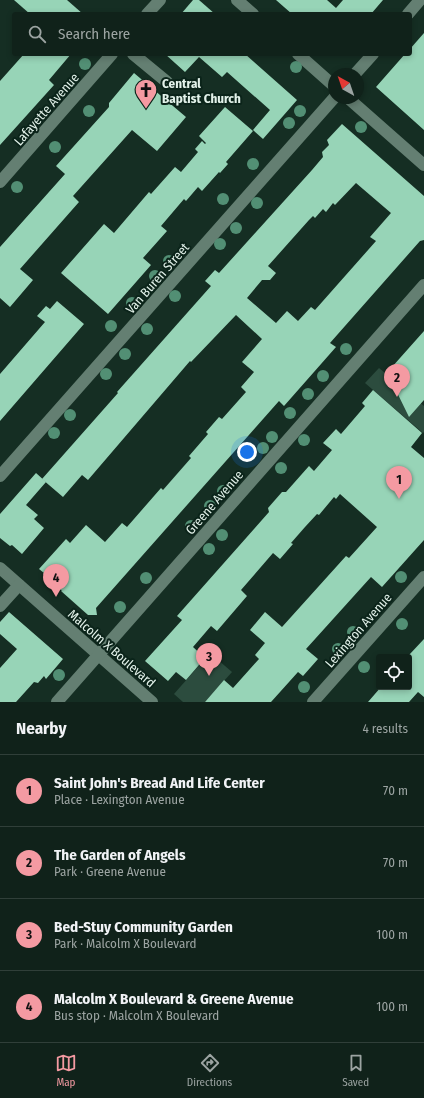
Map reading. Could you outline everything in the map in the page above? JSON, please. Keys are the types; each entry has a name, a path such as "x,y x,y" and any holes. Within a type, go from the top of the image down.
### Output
{"street":[{"path":"149,12 160,0"},
{"path":"237,0 251,12"},
{"path":"410,12 420,0"},
{"name":"Lafayette Avenue","path":"0,182 110,56"},
{"path":"136,56 167,82"},
{"path":"300,56 328,81"},
{"path":"360,68 371,56"},
{"name":"Van Buren Street","path":"0,476 329,104"},
{"path":"355,104 424,165"},
{"name":"Greene Avenue","path":"57,702 424,286"},
{"name":"Malcolm X Boulevard","path":"0,568 152,702"},
{"name":"Lexington Avenue","path":"314,702 424,577"},
{"path":"0,606 19,585"}],"green space":[{"path":"379,368 424,406 423,433 365,383"},
{"path":"210,653 232,672 205,702 183,702 174,694"}],"building":[{"path":"14,0 67,0 81,12 28,12"},
{"path":"193,0 199,0 213,12 183,12"},
{"path":"276,0 327,0 336,8 343,0 383,0 373,12 290,12"},
{"path":"424,33 424,130 376,87 403,56 412,56 412,47"},
{"path":"22,56 69,56 49,80 54,85 0,145 0,81"},
{"path":"167,56 247,56 297,100 263,139 253,130 270,110 227,72 222,77 199,57 185,72"},
{"path":"134,73 186,117 157,151 132,130 73,196 79,202 20,269 33,280 10,307 0,298 0,247 65,174 56,166 109,107 109,103"},
{"path":"225,107 253,131 226,162 228,164 220,173 219,172 202,191 198,187 186,201 184,199 161,226 167,231 143,258 151,265 108,314 61,273 104,224 114,233 149,192 151,194 175,167 181,172 198,152 195,149 202,141 205,144 206,143 199,136"},
{"path":"342,124 424,196 424,240 420,241 330,343 336,347 284,406 279,401 96,608 97,615 88,615 39,569 66,539 70,543 86,525 105,542 122,523 127,527 161,488 163,490 191,458 189,456 208,434 206,432 219,417 222,419 246,392 241,387 254,372 242,362 262,339 236,315 191,362 190,361 88,480 82,475 63,497 42,479 211,286 205,281 215,270 219,273 323,157 322,152 329,145 327,140","holes":["356,183 391,213 370,237 376,241 315,310 311,307 298,321 287,311 276,323 247,298 262,280 270,280 276,273 268,266 309,220 313,216 315,218 323,209 326,212 333,203 335,205"]},
{"path":"57,301 84,324 0,421 0,374 45,322 37,316 46,306 50,309"},
{"path":"424,331 424,400 409,417 386,370 392,367"},
{"path":"373,390 422,433 411,447 424,458 424,540 382,587 371,577 306,649 318,659 303,676 298,672 271,702 205,702 224,680 233,688 259,659 255,655 265,643 250,630 265,612 282,627 346,556 349,558 377,527 340,494 336,499 334,497 319,515 317,514 291,543 293,544 280,559 273,553 241,590 247,596 217,631 211,626 193,647 205,658 186,680 176,672 168,681 145,661 182,620 177,616 269,512 268,508 282,492 286,492 309,466 314,471 332,450 323,443 336,429 341,434 365,406 362,403"},
{"path":"36,473 46,482 26,505 38,515 34,519 44,528 22,554 12,545 10,546 0,538 0,514"},
{"path":"9,612 63,659 46,679 44,676 38,683 34,682 16,702 0,702 0,668 17,649 0,634 0,622"},
{"path":"424,639 424,697 418,692 409,702 368,702 378,690 412,690 412,654 410,654"}],"place":[{"name":"Central Baptist Church","path":"146,110"},
{"name":"The Garden of Angels","path":"397,397"},
{"name":"Saint John's Bread And Life Center","path":"399,499"},
{"name":"Malcolm X Boulevard & Greene Avenue","path":"56,597"},
{"name":"Bed-Stuy Community Garden","path":"209,676"}]}
